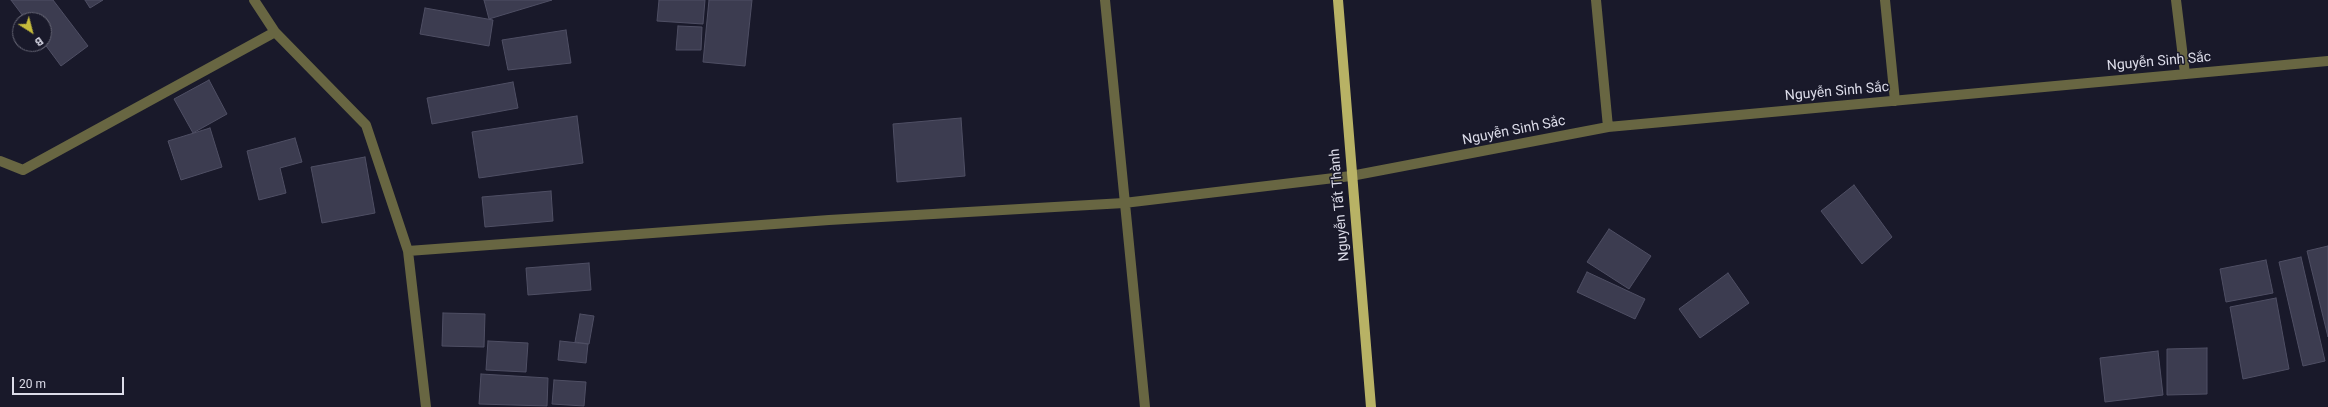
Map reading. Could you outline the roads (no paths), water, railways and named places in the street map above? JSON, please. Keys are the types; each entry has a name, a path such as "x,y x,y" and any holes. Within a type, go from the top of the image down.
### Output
{"main road":[{"name":"Nguyễn Tất Thành","path":"1338,0 1351,176 1371,407"}],"street":[{"path":"254,0 275,32 366,125 408,251 426,407"},
{"path":"1105,0 1145,407"},
{"path":"1596,0 1608,127"},
{"path":"1885,0 1895,101"},
{"path":"2176,0 2185,74"},
{"path":"0,161 23,170 275,32"},
{"name":"Nguyễn Sinh Sắc","path":"408,251 829,220 1124,203 1351,176 1608,127 2328,61"}]}
